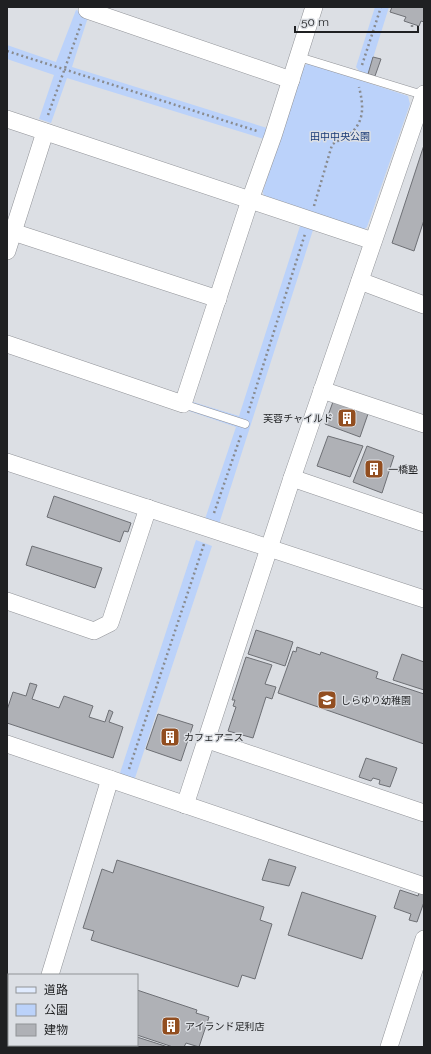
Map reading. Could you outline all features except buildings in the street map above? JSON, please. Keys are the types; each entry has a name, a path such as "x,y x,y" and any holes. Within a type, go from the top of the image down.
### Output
{"street":[{"path":"7,344 184,404 314,7"},
{"path":"87,8 291,80"},
{"path":"185,805 208,740 292,478 424,95"},
{"path":"7,119 46,125 250,200 373,242"},
{"path":"7,251 46,125"},
{"path":"13,232 218,299"},
{"path":"360,281 424,305"},
{"path":"322,390 424,424"},
{"path":"7,462 424,600"},
{"path":"292,478 424,523"},
{"path":"7,601 94,631 110,623 148,508"},
{"path":"208,740 424,813"},
{"path":"7,744 424,886"},
{"path":"50,974 110,780"},
{"path":"389,1047 424,939"}],"lane":[{"path":"299,56 424,95"},
{"path":"184,404 245,424"}],"path":[{"path":"360,72 381,7"},
{"path":"46,125 87,8"},
{"path":"7,51 64,71 273,136"},
{"path":"311,213 332,145 347,136 360,119 364,106 359,84"},
{"path":"214,514 245,424 307,228"},
{"path":"129,771 204,544"}],"green space":[{"path":"375,7 389,7 368,74 360,72 356,67"},
{"path":"76,10 89,14 72,67 267,128 264,139 67,78 51,123 39,119 54,75 7,59 7,45 56,62"},
{"name":"田中中央公園","path":"308,63 408,96 410,104 367,227 362,231 264,199 263,191 303,67"},
{"path":"300,226 313,230 219,524 205,519 236,427 189,411 193,402 239,416"},
{"path":"196,540 212,546 134,781 119,776"}],"place":[{"name":"芙蓉チャイルド","path":"347,418"},
{"name":"一橋塾","path":"374,469"},
{"name":"しらゆり幼稚園","path":"327,700"},
{"name":"カフェアニス","path":"170,737"},
{"name":"アイランド足利店","path":"171,1026"}]}
